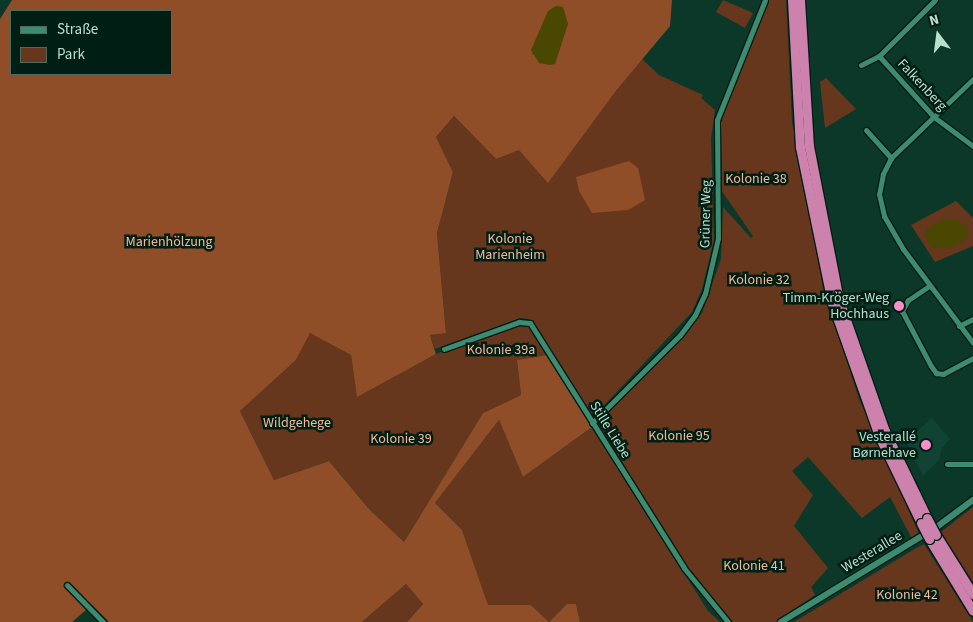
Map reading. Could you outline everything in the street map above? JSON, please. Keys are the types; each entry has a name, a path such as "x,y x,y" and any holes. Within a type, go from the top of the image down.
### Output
{"highway":[{"path":"792,0 800,148 832,303 879,436 973,611"},
{"path":"800,0 809,146 839,300 884,431 924,520"},
{"path":"933,537 973,594"}],"street":[{"name":"Grüner Weg","path":"592,423 680,335 695,315 705,294 718,238 717,120 765,0"},
{"path":"861,65 879,56 936,0"},
{"name":"Falkenberg","path":"879,56 934,117 973,146"},
{"path":"973,79 892,158 881,182 881,208 892,233 929,286 973,343"},
{"path":"866,130 892,158"},
{"path":"929,286 908,300 902,311 930,366 936,373 943,374 973,358"},
{"path":"959,326 973,320"},
{"name":"Stille Liebe","path":"444,349 527,322 684,568 728,622"},
{"path":"947,464 973,464"},
{"name":"Westerallee","path":"781,622 938,526 973,500"},
{"path":"67,585 103,622"}],"shaded area":[{"path":"556,6 563,7 568,24 555,64 539,63 531,50 548,11"},
{"path":"941,220 957,220 966,226 968,238 952,247 931,248 925,236 927,229"},
{"name":"Vesterallé Børnehave","path":"932,418 950,439 942,448 939,460 923,476 906,441"}],"green space":[{"name":"Marienhölzung","path":"12,0 672,0 670,26 615,92 548,183 519,150 496,159 454,116 436,137 453,172 437,233 446,333 430,335 436,354 357,397 351,355 310,333 296,360 240,411 274,480 329,461 369,509 404,542 483,413 521,395 517,360 547,355 592,427 523,477 499,420 435,503 462,530 488,605 531,605 549,622 407,622 423,604 406,584 362,622 109,622 92,605 72,622 0,622 0,19","holes":["556,6 568,24 532,55"]},
{"path":"723,0 753,13 745,28 716,12"},
{"path":"769,0 786,0 792,122 823,288 859,399 919,534 912,539 890,497 862,518 808,457 792,471 813,495 794,526 828,568 811,587 815,595 776,622 731,622 716,609 685,565 601,427 601,419 679,341 702,313 721,259 723,207 751,238 753,236 721,190 719,130 724,110"},
{"name":"Kolonie Marienheim","path":"642,59 659,75 703,95 701,98 715,110 711,138 714,240 702,289 692,312 596,414 591,414 528,319 520,318 435,349 430,335 446,332 437,233 453,172 436,137 454,116 496,159 615,92"},
{"path":"826,78 856,109 825,128 820,82"},
{"path":"629,161 638,168 645,200 628,210 592,213 579,191 576,177"},
{"path":"956,201 973,218 973,246 935,262 911,225"},
{"path":"520,323 528,325 547,355 517,360 521,395 483,413 404,542 369,509 329,461 274,480 240,411 296,360 310,332 351,355 357,396 436,354"},
{"path":"499,420 523,477 592,427 708,611 720,622 580,622 576,604 567,604 549,622 531,605 488,606 462,530 435,503"},
{"path":"973,507 973,582 941,532"},
{"name":"Kolonie 42","path":"924,544 973,622 794,622 913,550"},
{"path":"406,584 423,604 407,622 362,622"},
{"path":"567,604 576,604 580,622 549,622"}],"place":[{"name":"Timm-Kröger-Weg Hochhaus","path":"899,306"},
{"name":"Vesterallé Børnehave","path":"926,445"}],"park label":[{"name":"Kolonie 38","path":"756,179"},
{"name":"Kolonie 32","path":"759,280"},
{"name":"Kolonie 39a","path":"501,350"},
{"name":"Wildgehege","path":"297,423"},
{"name":"Kolonie 95","path":"679,436"},
{"name":"Kolonie 39","path":"401,439"},
{"name":"Kolonie 41","path":"754,566"}]}
